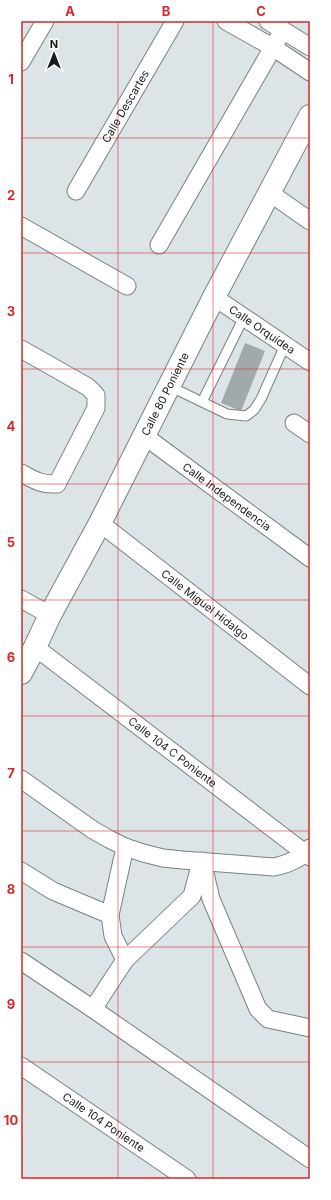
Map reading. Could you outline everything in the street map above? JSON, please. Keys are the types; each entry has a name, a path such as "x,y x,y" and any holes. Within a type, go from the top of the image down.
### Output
{"street":[{"path":"21,62 45,21"},
{"name":"Calle Descartes","path":"76,191 175,21"},
{"path":"226,21 274,48 310,72"},
{"path":"268,21 310,47"},
{"path":"159,245 283,30"},
{"name":"Calle 80 Poniente","path":"21,673 50,615 100,523 143,435 214,297 310,116"},
{"path":"270,192 310,221"},
{"path":"21,226 127,286"},
{"name":"Calle Orquídea","path":"214,297 310,362"},
{"path":"21,349 88,387 96,395 96,408 57,484 39,483 21,473"},
{"path":"294,423 310,434"},
{"name":"Calle Independencia","path":"143,435 310,558"},
{"name":"Calle Miguel Hidalgo","path":"100,523 310,686"},
{"path":"21,599 50,615"},
{"name":"Calle 104 C Poniente","path":"35,647 309,853"},
{"path":"21,779 94,830 125,847 162,858 274,867 289,863 309,853"},
{"path":"125,847 110,915 113,936 125,960"},
{"path":"93,1009 125,960 192,896 202,861"},
{"path":"202,861 211,899 258,1008 268,1019 310,1028"},
{"path":"21,870 53,891 110,915"},
{"path":"21,961 310,1159"},
{"name":"Calle 104 Poniente","path":"21,1066 187,1179"}],"lane":[{"path":"202,402 244,317"},
{"path":"169,386 228,414 246,416 254,410 261,399 285,345"}],"building":[{"path":"245,343 265,351 241,411 221,403"}]}
